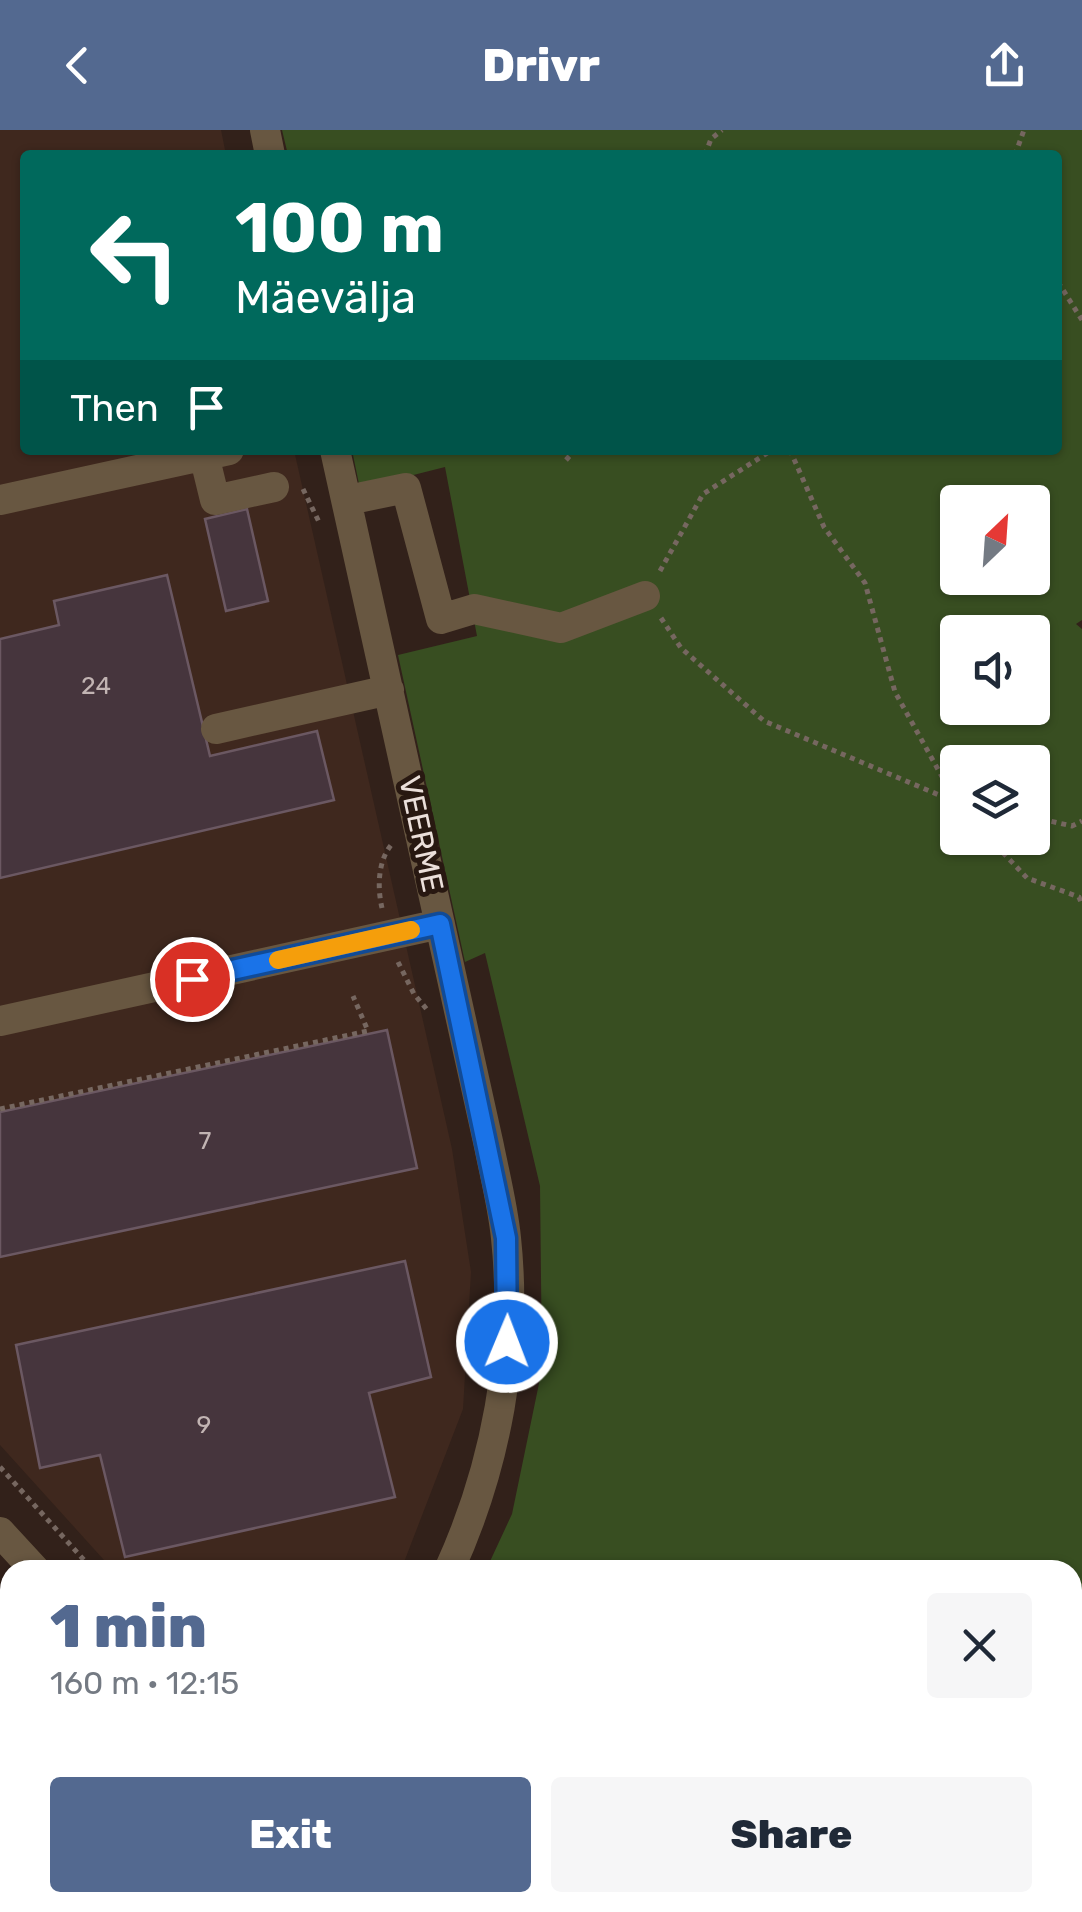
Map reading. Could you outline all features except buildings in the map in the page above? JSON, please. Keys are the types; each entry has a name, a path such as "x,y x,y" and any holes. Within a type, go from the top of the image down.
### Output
{"street":[{"path":"0,500 207,455"},
{"path":"216,455 215,500 288,487"},
{"name":"VEERME","path":"337,455 506,1238 508,1298 502,1396 471,1517 454,1560"},
{"path":"348,500 406,488 440,619 474,610 562,628 645,596"},
{"path":"216,729 389,690"},
{"path":"0,1021 440,924"},
{"path":"0,1532 26,1560"}],"path":[{"path":"707,150 710,139 722,130"},
{"path":"1062,288 1082,320"},
{"path":"566,460 570,455"},
{"path":"764,455 703,494 645,596 681,648 764,721 940,795"},
{"path":"792,455 824,527 865,584 895,692 940,772"},
{"path":"288,487 325,535"},
{"path":"1050,821 1072,826 1082,821"},
{"path":"397,838 383,854 378,896 395,957 414,994 438,1022"},
{"path":"1005,855 1027,878 1079,897 1082,906"},
{"path":"0,1109 368,1032 353,996"},
{"path":"0,1467 85,1560"}],"shaded area":[{"path":"0,130 221,130 225,150 20,150 20,455 295,455 452,1149 471,1272 463,1409 405,1560 104,1560 0,1445"}],"green space":[{"path":"282,130 1082,130 1082,620 1076,624 1082,629 1082,1560 491,1560 512,1514 542,1369 540,1186 485,953 465,962 398,655 477,636 445,467 366,487 359,484 353,455 1062,455 1062,150 287,150"}],"slow traffic":[{"path":"278,960 411,930"}],"route":[{"path":"192,979 440,924 506,1238 507,1342"}]}
